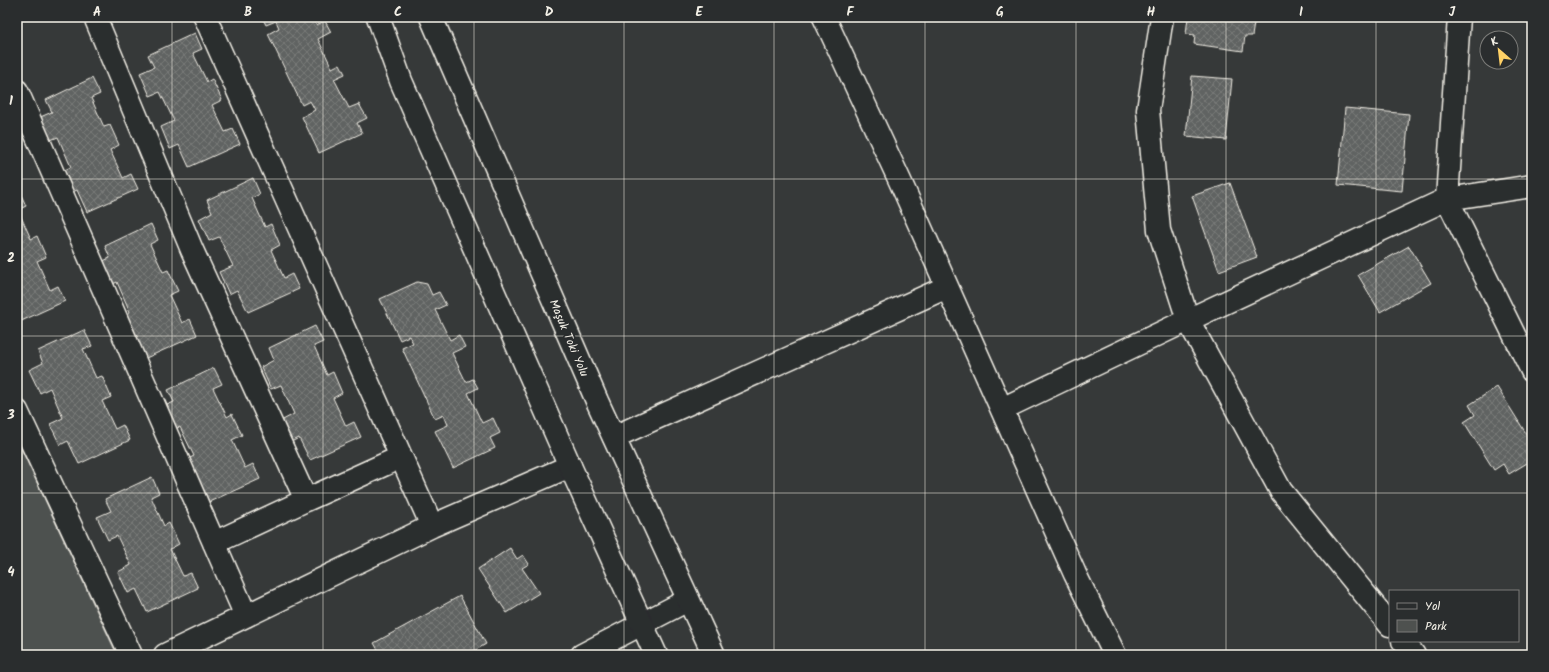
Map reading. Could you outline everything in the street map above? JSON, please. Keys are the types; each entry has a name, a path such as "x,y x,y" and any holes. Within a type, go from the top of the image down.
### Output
{"street":[{"path":"95,17 192,250 306,500"},
{"path":"205,17 432,526"},
{"path":"378,17 401,81 570,466 656,655"},
{"name":"Maşuk Toki Yolu","path":"431,17 597,401 714,655"},
{"path":"824,17 1002,409 1075,574 1116,655"},
{"path":"1162,17 1148,110 1159,230 1188,320 1281,491 1389,624"},
{"path":"1459,17 1447,199 1532,371"},
{"path":"17,91 246,616"},
{"path":"1002,409 1447,199 1532,186"},
{"path":"614,437 947,287"},
{"path":"17,411 131,655"},
{"path":"214,543 401,457"},
{"path":"165,655 432,526 570,466"},
{"path":"582,655 688,600"},
{"path":"1404,642 1414,655"}],"green space":[{"path":"17,440 117,655 17,655"}],"building":[{"path":"262,17 312,17 316,25 325,21 331,32 318,39 332,68 340,64 345,74 334,79 349,108 359,104 367,118 357,123 362,133 319,153 302,117 315,110 310,101 302,105 268,34 279,28 276,21 266,25"},
{"path":"1188,17 1255,17 1252,36 1245,36 1243,51 1194,44 1195,35 1186,34"},
{"path":"195,33 202,49 193,53 207,82 212,79 222,100 212,105 225,132 233,129 240,144 189,167 179,145 170,149 161,127 174,121 160,92 150,96 140,73 154,67 148,55"},
{"path":"1192,76 1232,79 1226,140 1186,136"},
{"path":"92,78 100,94 91,98 104,127 110,125 119,145 110,150 123,178 131,174 138,189 87,212 77,190 68,194 58,173 71,167 58,137 48,141 38,118 52,112 46,100"},
{"path":"1345,108 1409,114 1402,191 1338,185"},
{"path":"253,178 260,194 252,198 265,227 271,224 280,245 271,250 284,278 292,274 299,289 248,312 237,290 229,294 219,272 233,266 219,237 209,241 199,219 212,212 207,200"},
{"path":"1230,183 1257,257 1219,271 1192,196"},
{"path":"19,190 26,206 18,210 31,239 37,236 46,257 37,261 50,290 58,286 65,301 17,323 17,191"},
{"path":"151,224 158,240 150,244 163,272 168,270 178,291 169,295 182,323 190,319 197,335 146,358 135,335 117,318 130,312 117,282 107,287 96,264 110,258 105,246"},
{"path":"1409,246 1431,283 1380,312 1358,275"},
{"path":"417,282 427,284 432,295 439,292 446,305 435,310 450,340 459,335 465,347 452,353 466,382 473,379 478,388 468,393 482,423 493,418 500,433 490,438 495,448 453,468 435,431 448,425 444,415 435,419 402,348 413,343 409,336 400,340 380,299"},
{"path":"315,326 323,342 314,346 327,375 333,372 342,393 333,398 346,426 354,422 361,437 310,460 299,438 291,442 281,421 294,414 281,385 271,389 261,367 274,360 269,348"},
{"path":"84,330 92,346 83,349 96,378 102,376 111,397 102,401 115,429 123,425 130,440 79,464 68,441 60,445 50,424 63,418 50,388 40,393 29,370 43,363 38,351"},
{"path":"214,368 222,384 213,388 227,417 232,414 242,435 232,440 245,468 253,464 260,479 209,502 199,480 180,463 194,456 180,427 170,431 160,408 174,402 168,390"},
{"path":"1497,387 1532,443 1532,460 1509,474 1503,464 1494,470 1464,422 1475,415 1469,405"},
{"path":"152,477 159,493 151,497 164,526 169,523 179,544 170,549 183,576 191,573 198,588 147,612 136,589 128,593 118,572 131,565 117,536 108,540 97,517 111,511 105,499"},
{"path":"510,548 517,559 523,555 529,564 522,568 539,593 507,613 478,569"},
{"path":"460,596 486,644 467,655 381,655 374,643"}]}
